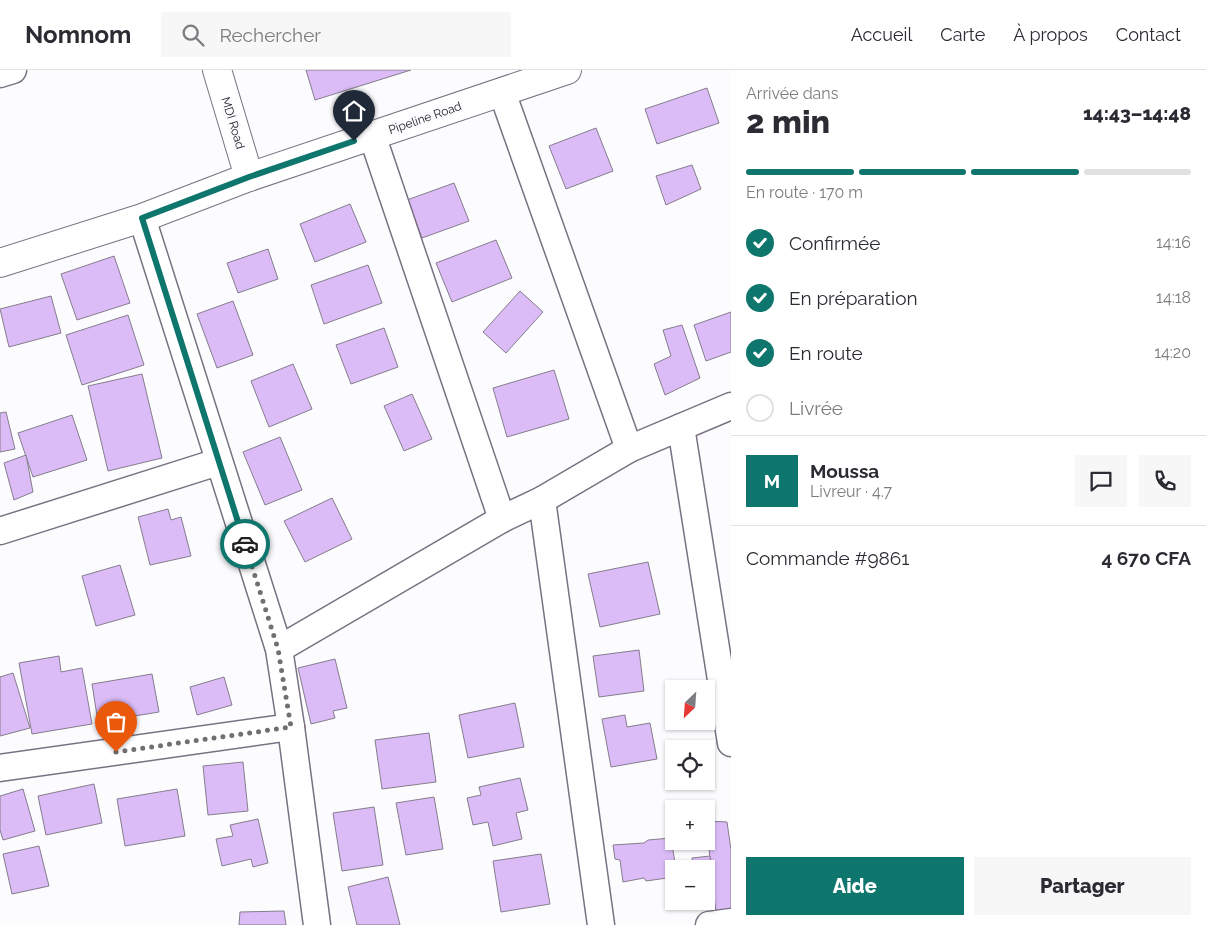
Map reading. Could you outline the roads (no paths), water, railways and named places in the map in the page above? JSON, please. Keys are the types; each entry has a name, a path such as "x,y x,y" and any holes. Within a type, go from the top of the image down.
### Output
{"street":[{"path":"0,74 14,70"},
{"name":"MDI Road","path":"217,70 249,177"},
{"name":"Pipeline Road","path":"0,263 142,218 249,177 566,70"},
{"path":"502,92 628,449"},
{"path":"372,136 502,519"},
{"path":"142,218 278,649 291,727 317,925"},
{"path":"278,649 502,519 542,500 628,449 731,406"},
{"path":"681,427 731,743"},
{"path":"0,531 218,462"},
{"path":"542,500 601,925"},
{"path":"0,768 291,727"},
{"path":"709,925 731,922"}]}
